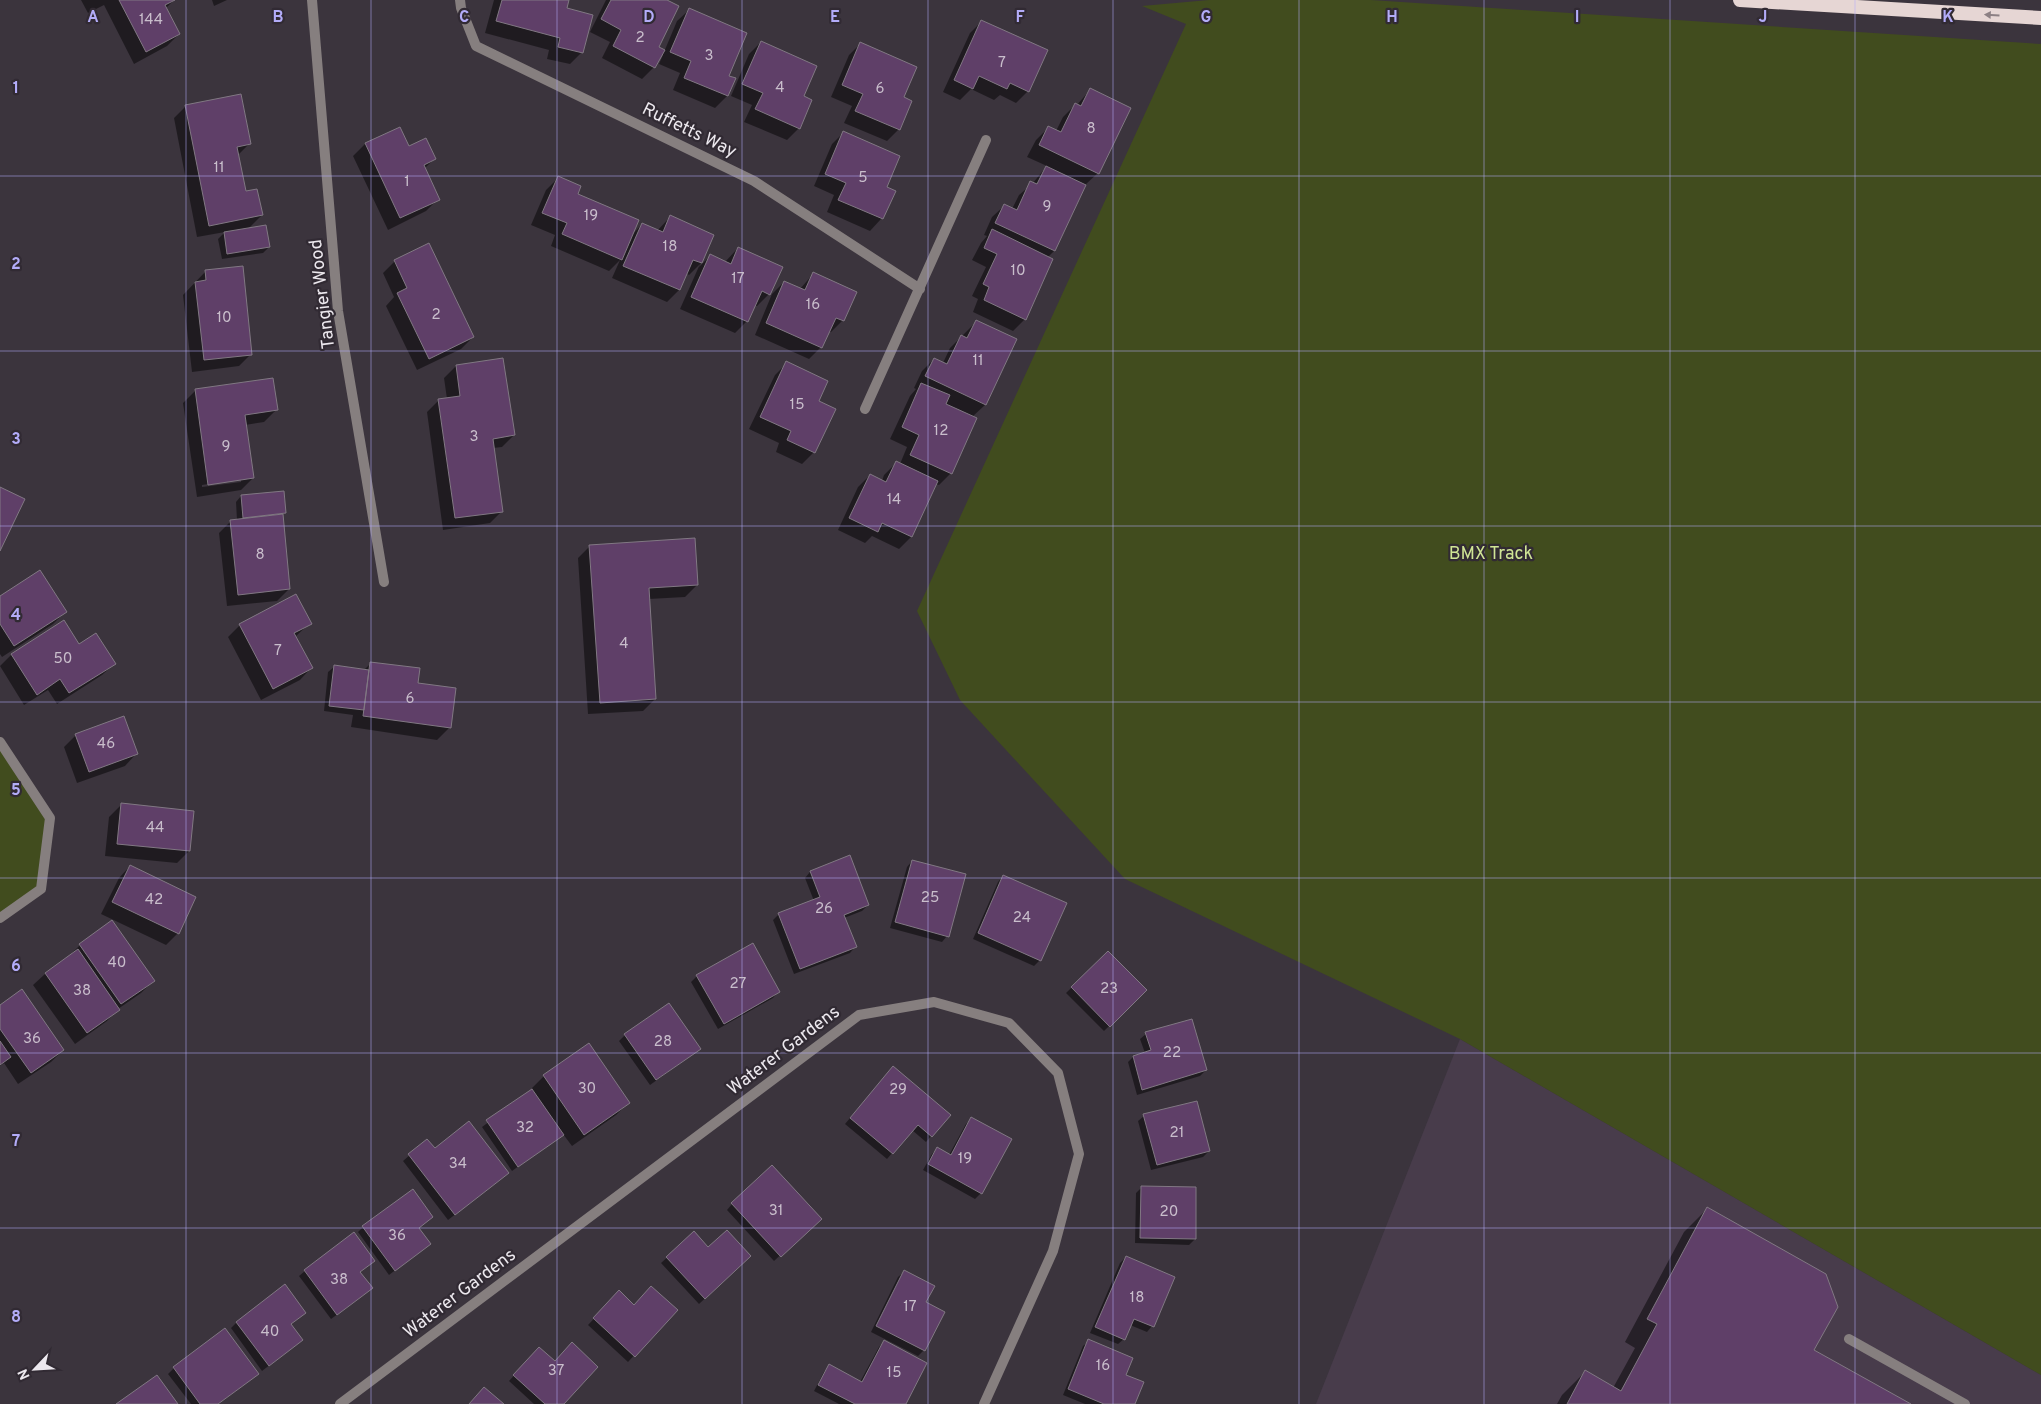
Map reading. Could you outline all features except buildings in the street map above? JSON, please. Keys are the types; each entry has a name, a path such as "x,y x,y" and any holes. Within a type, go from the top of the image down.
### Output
{"highway":[{"path":"1740,0 2041,18"}],"street":[{"name":"Tangier Wood","path":"312,0 338,311 384,582"},
{"name":"Ruffetts Way","path":"460,0 461,8 476,46 754,181 920,289"},
{"path":"865,409 986,140"},
{"path":"0,742 50,818 41,889 0,918"},
{"name":"Waterer Gardens","path":"340,1404 859,1015 934,1002 1009,1023 1058,1073 1080,1154 1052,1251 984,1404"},
{"path":"1849,1338 1965,1404"}],"shaded area":[{"path":"1460,1039 2041,1375 2041,1404 1316,1404"}],"green space":[{"name":"BMX Track","path":"1209,0 1371,0 2041,44 2041,1375 1460,1039 1125,879 960,700 917,611 1186,24 1142,6"},
{"path":"0,742 50,818 41,889 0,918"}]}
